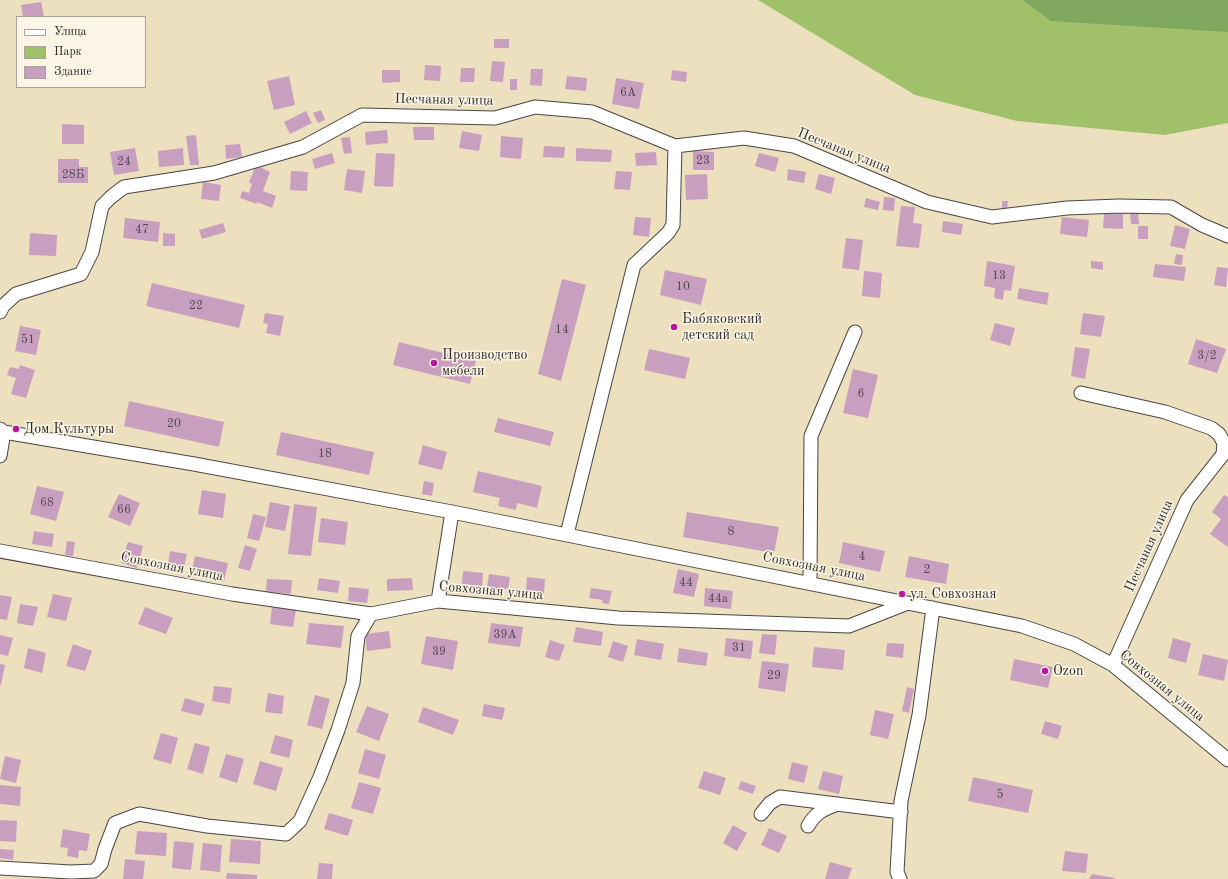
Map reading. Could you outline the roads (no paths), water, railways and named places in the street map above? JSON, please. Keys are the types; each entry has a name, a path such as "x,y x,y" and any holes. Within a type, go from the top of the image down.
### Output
{"street":[{"name":"Песчаная улица","path":"0,312 3,306 16,294 81,274 92,252 102,206 124,187 214,173 303,147 362,115 495,118 535,107 592,112 675,146 744,138 794,146 927,202 992,217 1067,208 1119,206 1171,207 1202,225 1228,236"},
{"path":"566,534 634,266 668,233 673,225 675,146"},
{"path":"810,583 811,436 855,332"},
{"path":"1081,393 1165,412 1211,428 1220,434 1226,451"},
{"path":"1,449 2,430"},
{"name":"Совхозная улица","path":"2,430 452,512 1022,626 1074,644 1113,665 1228,760"},
{"name":"Песчаная улица","path":"1113,665 1187,500 1226,451"},
{"path":"438,601 452,512"},
{"name":"Совхозная улица","path":"0,551 232,594 371,614 438,601 618,618 850,626 909,603"},
{"path":"900,879 897,872 901,801 919,715 933,608"},
{"path":"0,868 71,872 94,871 101,864 115,823 139,814 207,826 286,834 300,821 323,770 353,683 358,636 371,614"},
{"path":"761,814 770,803 780,797 900,812"},
{"path":"808,826 812,819 824,809 838,804"}],"place":[{"name":"Бабяковский детский сад","path":"674,327"},
{"name":"Производство мебели","path":"434,363"},
{"name":"Дом Культуры","path":"16,429"},
{"name":"ул. Совхозная","path":"902,594"},
{"name":"Ozon","path":"1045,671"}]}
